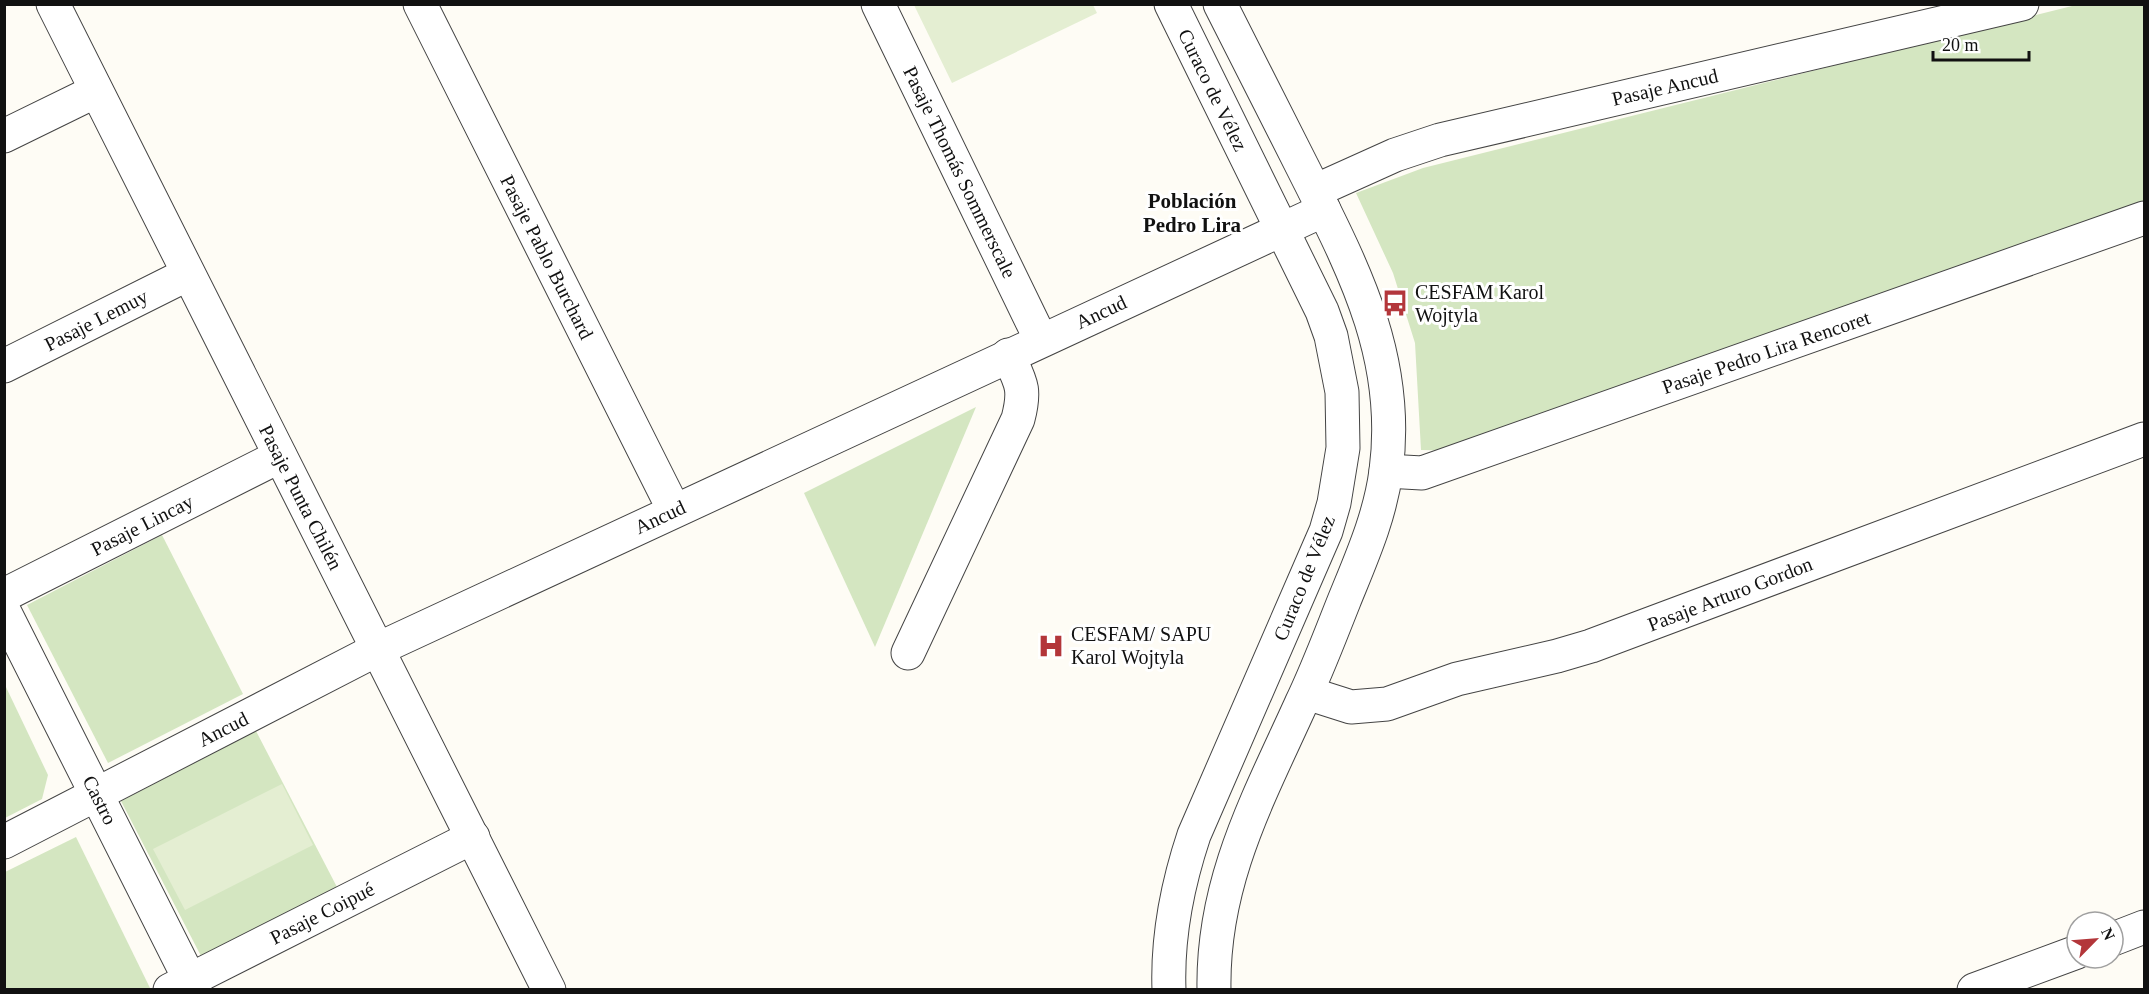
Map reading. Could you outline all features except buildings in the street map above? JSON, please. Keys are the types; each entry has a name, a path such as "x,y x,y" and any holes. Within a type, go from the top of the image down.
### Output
{"street":[{"name":"Pasaje Punta Chilén","path":"53,4 549,990"},
{"name":"Pasaje Pablo Burchard","path":"420,4 674,510"},
{"name":"Pasaje Thomás Sommerscale","path":"878,4 1041,340"},
{"name":"Curaco de Vélez","path":"1169,990 1168,960 1173,914 1190,846 1326,531 1340,474 1344,421 1342,392 1333,345 1322,311 1171,4"},
{"path":"1214,990 1215,938 1227,882 1253,808 1307,693 1370,537 1380,504 1389,434 1388,397 1379,342 1369,310 1319,201 1220,4"},
{"name":"Pasaje Ancud","path":"1319,201 1395,155 1449,138 2022,4"},
{"path":"4,136 96,91"},
{"name":"Ancud","path":"4,842 378,649 1282,228 1319,201"},
{"name":"Pasaje Pedro Lira Rencoret","path":"1386,471 1422,473 2145,218"},
{"name":"Pasaje Lemuy","path":"4,366 188,274"},
{"path":"908,653 1018,419 1023,399 1021,383 1008,355"},
{"name":"Pasaje Arturo Gordon","path":"1307,693 1351,707 1387,704 1457,679 1580,650 2145,438"},
{"name":"Pasaje Lincay","path":"4,595 280,456"},
{"name":"Castro","path":"4,611 97,795 185,986"},
{"name":"Pasaje Coipué","path":"185,986 473,837"},
{"path":"2125,934 2145,927"},
{"path":"1974,990 2065,956"}],"green space":[{"path":"914,5 1093,5 1097,13 952,83"},
{"path":"2076,5 2144,5 2144,210 1463,451 1421,450 1415,343 1393,273 1356,193 1423,168"},
{"path":"976,407 875,647 804,493"},
{"path":"162,535 243,694 108,763 27,605"},
{"path":"5,685 48,775 42,799 5,818"},
{"path":"256,731 338,889 202,958 121,801"},
{"path":"282,784 313,845 185,910 153,849"},
{"path":"76,837 150,988 148,989 5,989 5,872"}],"place":[{"name":"CESFAM Karol Wojtyla","path":"1395,303"},
{"name":"CESFAM/ SAPU Karol Wojtyla","path":"1051,646"}],"district":[{"name":"Población Pedro Lira","path":"1192,213"}]}
